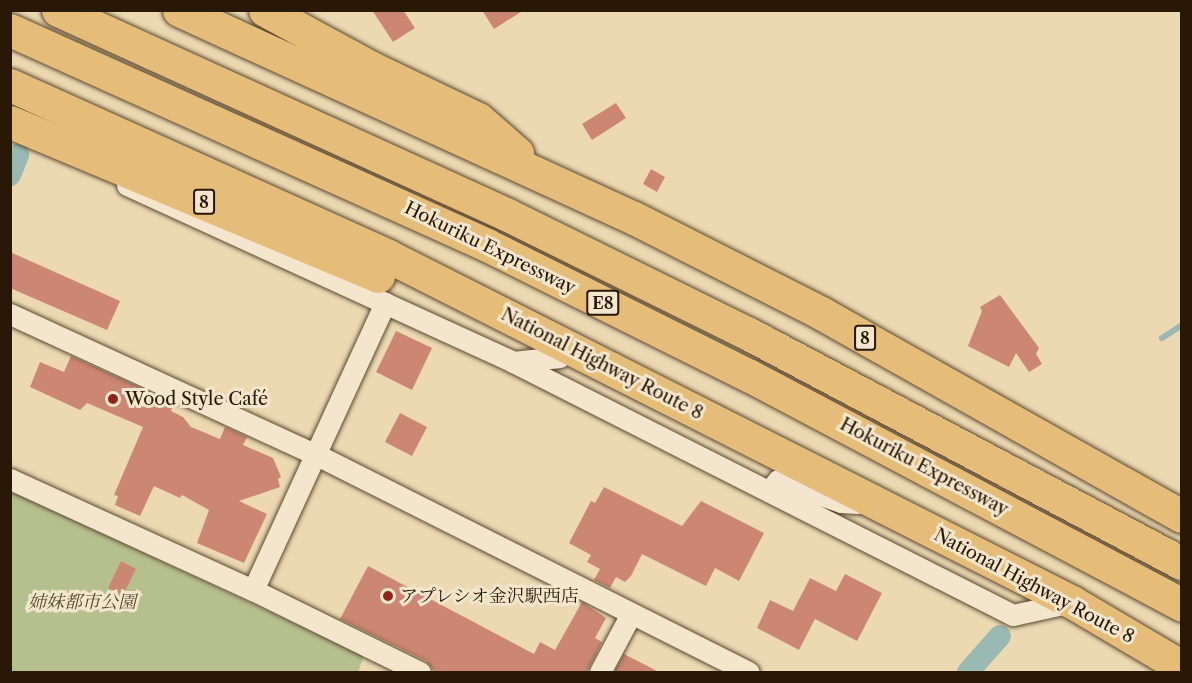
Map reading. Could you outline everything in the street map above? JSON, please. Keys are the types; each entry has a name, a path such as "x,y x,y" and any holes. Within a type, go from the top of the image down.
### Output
{"highway":[{"name":"Hokuriku Expressway","path":"58,10 508,215 749,334 1182,563"},
{"name":"8","path":"265,10 372,68 478,119 540,174"},
{"name":"8","path":"193,16 540,174 821,313 1182,516"},
{"name":"Hokuriku Expressway","path":"10,30 487,245 750,376 1182,605"},
{"name":"National Highway Route 8","path":"10,85 232,183 388,256 1072,602 1182,667"},
{"name":"8","path":"22,126 345,261 560,357 635,380"}],"street":[{"path":"22,126 151,199 513,362 770,490 1013,615 1072,602"},
{"path":"253,590 317,456 385,303"},
{"path":"10,314 317,456 748,672"},
{"path":"513,362 560,357"},
{"path":"10,479 253,590 420,672"},
{"path":"770,490 778,480 841,502 879,505"},
{"path":"600,672 631,614"}],"green space":[{"name":"姉妹都市公園","path":"11,491 364,656 358,672 11,672"}],"building":[{"path":"372,10 403,10 415,28 393,42"},
{"path":"482,10 524,10 494,29"},
{"path":"616,103 626,118 592,140 582,124"},
{"path":"651,169 665,177 657,192 643,184"},
{"path":"10,252 120,301 107,330 10,288"},
{"path":"1000,295 1039,348 1036,354 1042,364 1029,372 1016,353 1009,367 968,346 982,311 980,307"},
{"path":"396,331 432,348 412,390 376,372"},
{"path":"71,356 174,403 171,411 183,417 191,427 220,439 225,427 247,437 243,445 273,458 281,477 278,479 280,487 239,501 267,514 244,563 197,543 209,510 182,495 180,498 154,486 140,516 115,505 118,496 114,495 143,427 87,403 80,410 30,387 40,362 64,372"},
{"path":"400,413 427,427 412,456 385,442"},
{"path":"604,487 682,526 701,501 764,533 739,581 715,568 706,586 642,554 631,576 625,582 616,577 610,588 594,580 600,569 587,562 591,555 569,543 591,501 595,503"},
{"path":"121,561 136,569 123,595 108,588"},
{"name":"アプレシオ金沢駅西店","path":"368,566 534,654 540,642 555,650 582,602 606,618 595,638 602,642 587,672 435,672 426,661 340,619"},
{"path":"845,574 882,593 857,641 815,619 799,650 757,628 770,600 793,611 810,578 836,591"},
{"path":"624,654 659,672 614,672"}],"waterway":[{"path":"10,175 18,155"},
{"path":"1162,338 1182,325"},
{"path":"968,672 1000,636"}],"place":[{"name":"Wood Style Café","path":"113,399"},
{"name":"アプレシオ金沢駅西店","path":"388,596"}]}
